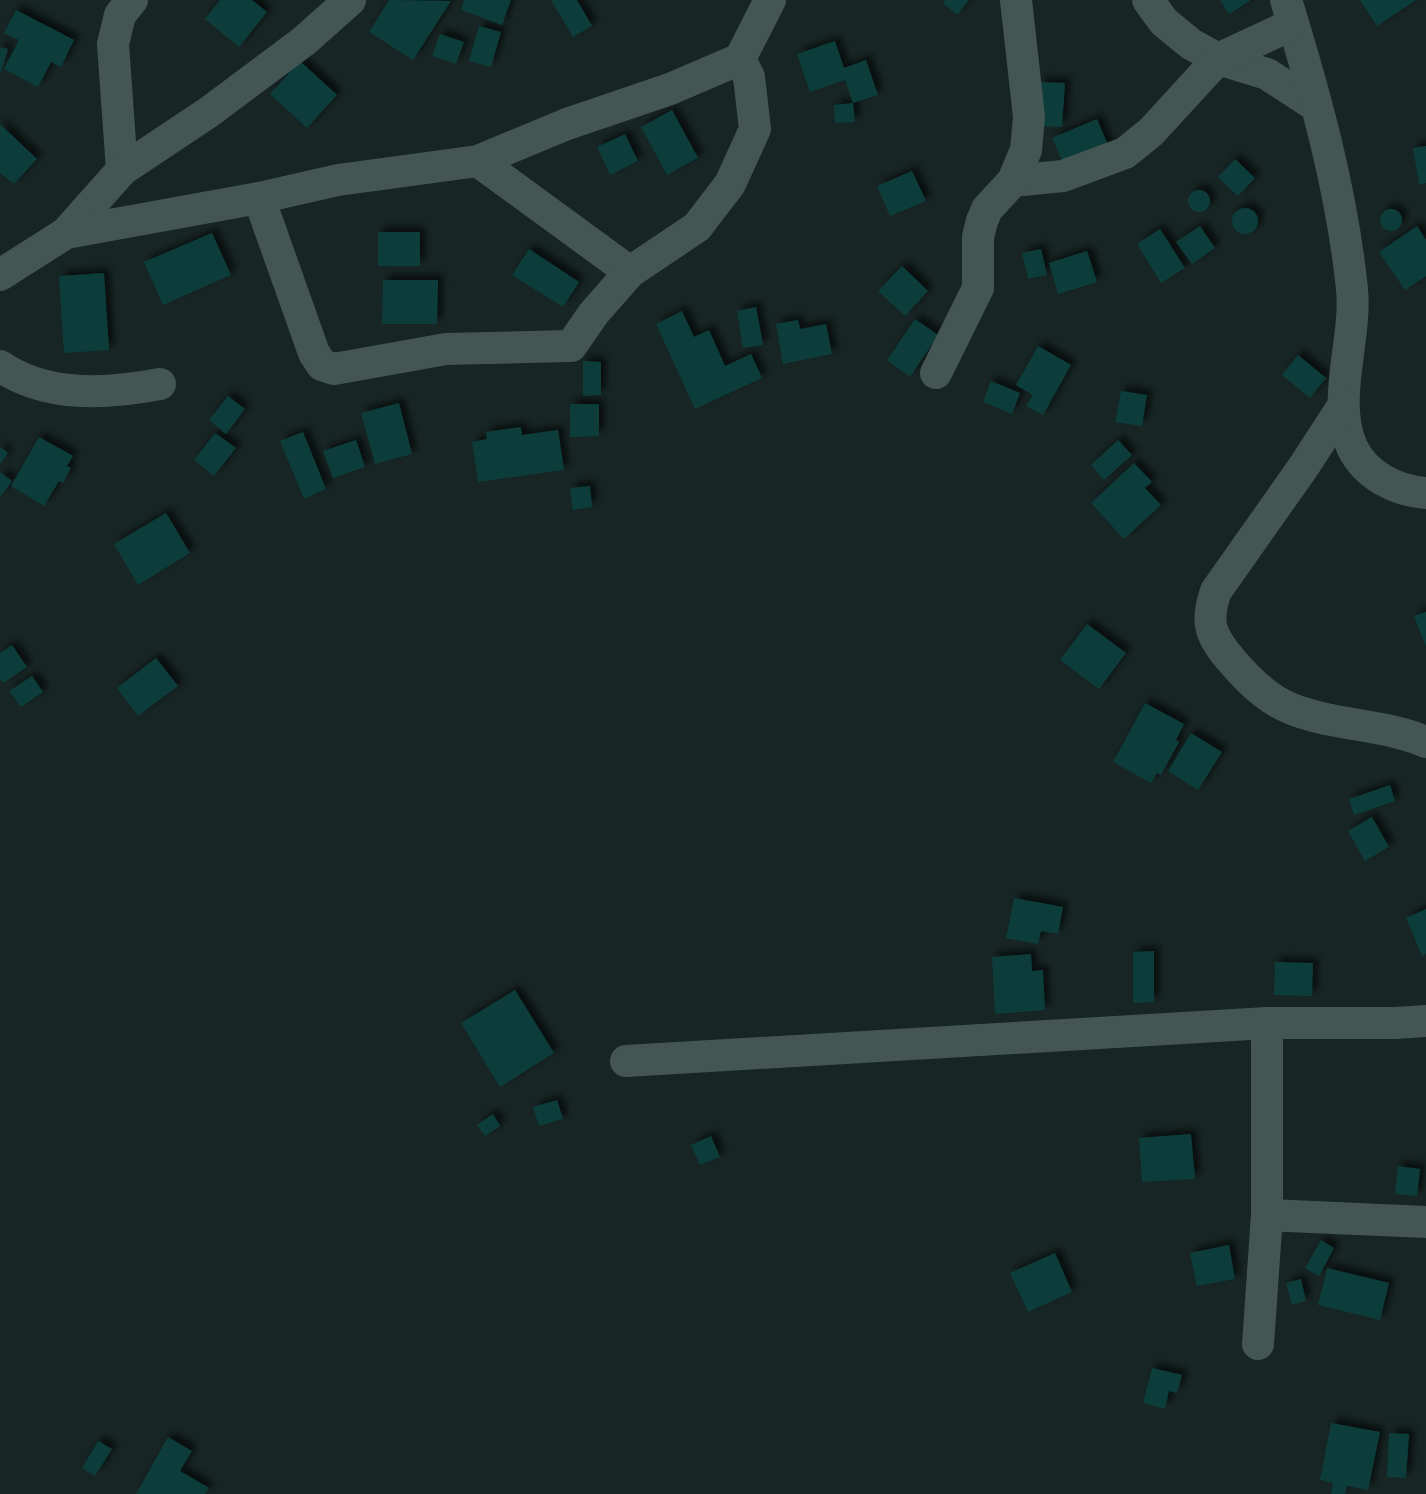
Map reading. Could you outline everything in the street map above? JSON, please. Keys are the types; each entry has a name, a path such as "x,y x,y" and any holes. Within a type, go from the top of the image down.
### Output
{"street":[{"path":"122,170 113,44 120,15 132,0"},
{"path":"0,275 66,233 122,170 218,105 304,41 351,0"},
{"path":"66,233 259,198 338,180 478,160 567,124 670,89 740,59 770,0"},
{"path":"936,373 978,288 978,237 982,221 987,209 1012,181 1026,150 1029,117 1016,0"},
{"path":"1148,0 1164,22 1191,44 1218,59 1267,74 1316,105"},
{"path":"1012,181 1063,176 1125,153 1151,132 1218,59 1290,12 1334,180 1352,290 1351,345 1343,406 1353,448 1378,478 1395,486 1426,493"},
{"path":"259,198 314,353 322,365 334,369 446,349 571,346 594,313 630,272 697,227 730,184 755,129 749,77 740,59"},
{"path":"478,160 630,272"},
{"path":"0,366 11,374 58,390 115,391 160,384"},
{"path":"1343,406 1304,466 1216,591 1210,607 1209,627 1227,655 1243,674 1266,694 1292,709 1426,742"},
{"path":"626,1061 1267,1023 1426,1021"},
{"path":"1258,1344 1267,1215 1267,1023"},
{"path":"1267,1215 1426,1222"}],"building":[{"path":"220,0 252,0 267,12 239,47 205,19"},
{"path":"389,0 451,1 413,60 369,32"},
{"path":"464,0 511,0 502,25 461,10"},
{"path":"551,0 577,0 592,26 573,37"},
{"path":"945,0 969,0 957,15 943,3"},
{"path":"1220,0 1249,0 1250,1 1229,14"},
{"path":"1360,0 1416,0 1377,26"},
{"path":"16,10 74,40 61,67 51,62 38,87 4,69 19,40 4,33"},
{"path":"479,26 501,32 491,67 469,61"},
{"path":"440,34 464,42 456,64 432,56"},
{"path":"835,41 844,68 866,60 878,95 853,103 845,80 810,92 797,54"},
{"path":"0,47 8,49 1,72 0,72"},
{"path":"300,61 337,95 307,128 270,94"},
{"path":"1040,82 1065,83 1062,127 1037,126"},
{"path":"853,103 855,122 835,123 834,105"},
{"path":"672,110 698,158 667,175 641,127"},
{"path":"1097,119 1110,150 1066,169 1052,138"},
{"path":"0,124 37,159 14,184 0,173"},
{"path":"625,134 638,161 610,175 597,147"},
{"path":"1426,146 1426,183 1419,185 1413,148"},
{"path":"1235,159 1255,178 1238,196 1218,177"},
{"path":"912,171 926,201 890,216 877,186"},
{"path":"1195,190 1203,190 1210,197 1210,205 1203,212 1195,212 1188,205 1188,197"},
{"path":"1245,208 1254,212 1258,221 1254,230 1245,234 1236,230 1232,221 1236,212"},
{"path":"1391,209 1399,212 1402,220 1399,228 1391,231 1383,228 1380,220 1383,212"},
{"path":"1200,226 1215,248 1192,264 1176,242"},
{"path":"1417,226 1426,240 1426,276 1405,290 1379,252"},
{"path":"1160,229 1185,268 1161,283 1137,244"},
{"path":"378,232 420,232 420,266 378,266"},
{"path":"212,233 231,275 163,305 144,262"},
{"path":"529,249 579,282 563,307 512,275"},
{"path":"1041,249 1047,275 1028,279 1022,253"},
{"path":"1087,251 1097,282 1058,294 1049,263"},
{"path":"902,266 928,291 905,316 878,291"},
{"path":"104,273 109,350 64,353 59,276"},
{"path":"383,280 438,280 437,324 382,324"},
{"path":"756,307 763,345 743,348 737,311"},
{"path":"682,311 694,337 709,330 725,366 751,354 762,378 695,409 656,324"},
{"path":"915,319 938,335 910,377 887,360"},
{"path":"798,320 800,329 826,324 832,354 783,364 776,324"},
{"path":"1038,346 1071,365 1043,415 1026,406 1033,395 1016,385"},
{"path":"1298,355 1326,378 1310,398 1282,375"},
{"path":"583,361 601,362 601,395 583,396"},
{"path":"991,381 1020,393 1012,414 983,402"},
{"path":"1121,391 1147,395 1142,426 1115,422"},
{"path":"228,396 245,409 226,434 209,420"},
{"path":"399,403 412,454 375,464 361,413"},
{"path":"570,404 599,404 599,436 570,437"},
{"path":"521,427 522,435 558,430 564,470 478,482 472,442 487,439 486,432"},
{"path":"303,432 326,489 304,499 280,441"},
{"path":"215,433 236,448 214,476 194,460"},
{"path":"39,437 73,456 67,466 71,468 63,483 59,481 44,506 11,486"},
{"path":"356,440 365,467 333,478 323,451"},
{"path":"1118,440 1132,455 1104,480 1091,465"},
{"path":"0,447 8,453 0,464"},
{"path":"1134,463 1152,482 1145,488 1161,505 1124,539 1091,503"},
{"path":"0,472 12,481 0,497"},
{"path":"590,486 592,507 573,510 570,488"},
{"path":"166,513 190,553 138,585 114,544"},
{"path":"1426,612 1426,647 1414,616"},
{"path":"1087,624 1126,653 1099,689 1060,660"},
{"path":"12,645 27,667 3,683 0,678 0,653"},
{"path":"156,658 178,686 138,716 117,688"},
{"path":"32,676 43,692 21,707 9,691"},
{"path":"1145,703 1184,724 1176,740 1179,742 1161,775 1157,773 1151,783 1113,762"},
{"path":"1191,733 1222,752 1198,790 1168,771"},
{"path":"1390,785 1395,801 1354,815 1349,799"},
{"path":"1372,817 1389,847 1365,861 1348,831"},
{"path":"1014,898 1063,907 1058,934 1041,931 1038,944 1006,938"},
{"path":"1426,909 1426,954 1422,956 1406,918"},
{"path":"1154,951 1154,1002 1133,1003 1133,952"},
{"path":"1031,954 1032,971 1043,970 1045,1010 995,1014 992,957"},
{"path":"1275,962 1313,963 1312,996 1274,995"},
{"path":"515,990 554,1053 500,1087 461,1023"},
{"path":"557,1100 563,1119 539,1126 533,1107"},
{"path":"493,1114 500,1126 485,1136 477,1125"},
{"path":"1191,1134 1195,1179 1142,1182 1139,1138"},
{"path":"711,1136 720,1157 700,1165 691,1145"},
{"path":"1398,1166 1420,1169 1417,1196 1395,1194"},
{"path":"1321,1240 1334,1248 1319,1276 1305,1268"},
{"path":"1229,1245 1235,1279 1197,1286 1190,1253"},
{"path":"1055,1253 1072,1292 1028,1312 1010,1273"},
{"path":"1327,1268 1389,1283 1380,1320 1318,1305"},
{"path":"1301,1279 1306,1301 1292,1305 1286,1283"},
{"path":"1152,1368 1182,1375 1177,1393 1169,1391 1165,1409 1143,1403"},
{"path":"1331,1423 1380,1432 1368,1490 1347,1486 1345,1494 1331,1494 1333,1483 1320,1480"},
{"path":"1389,1433 1409,1434 1406,1478 1387,1477"},
{"path":"168,1437 192,1451 180,1471 209,1488 205,1494 136,1494"},
{"path":"98,1441 112,1449 95,1476 82,1468"}]}
